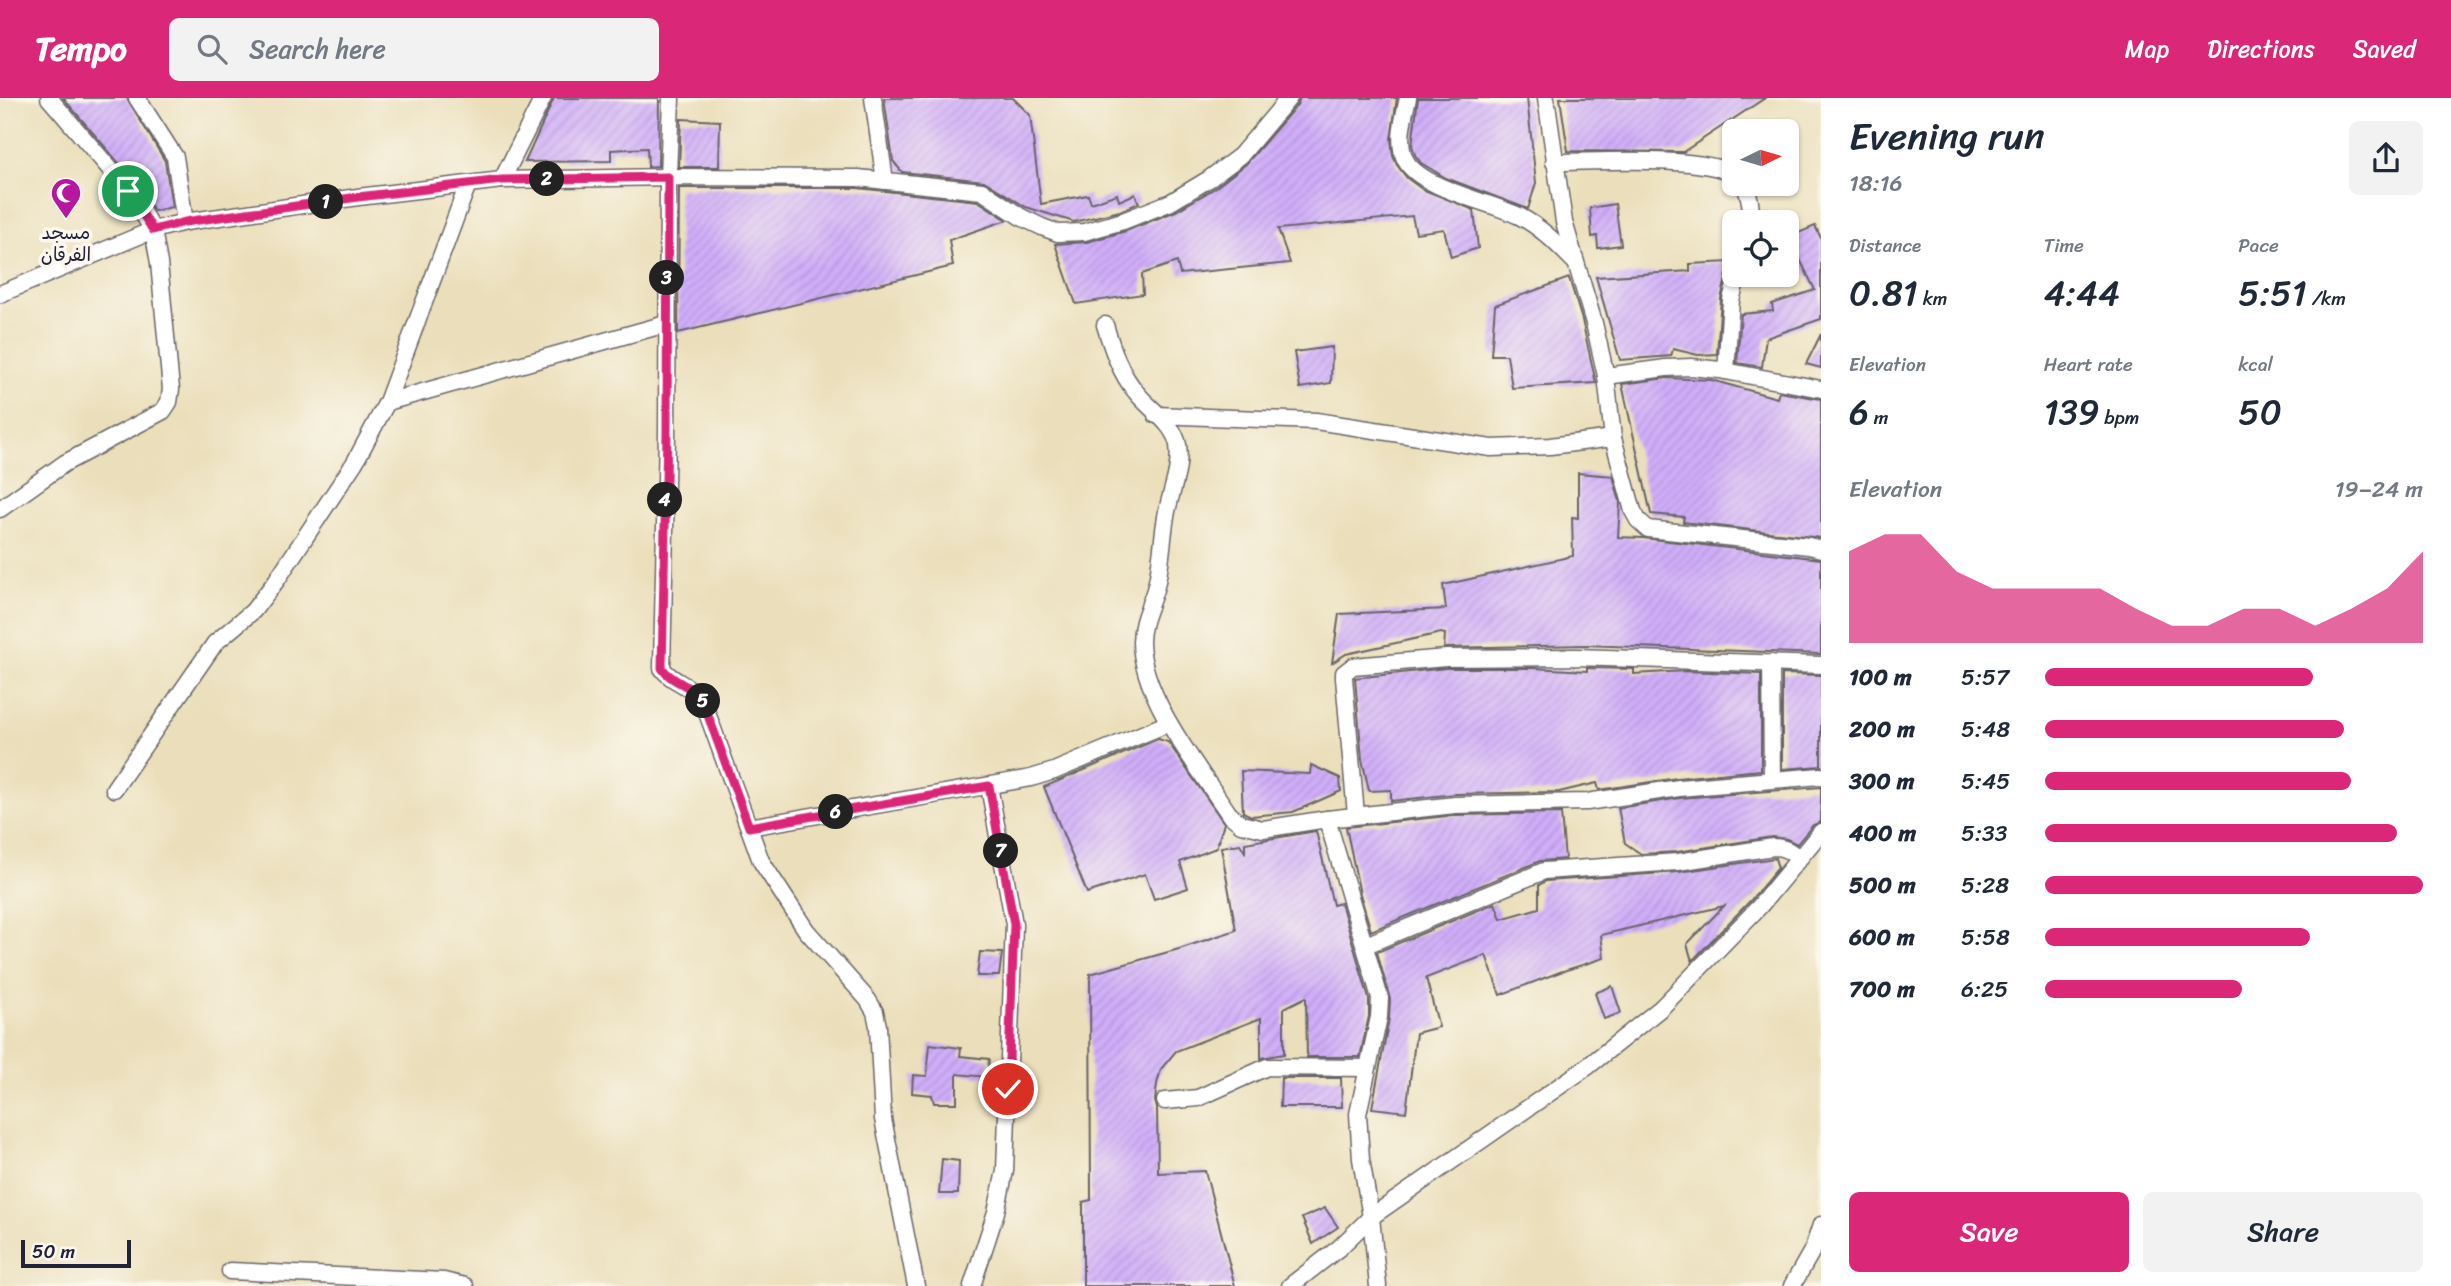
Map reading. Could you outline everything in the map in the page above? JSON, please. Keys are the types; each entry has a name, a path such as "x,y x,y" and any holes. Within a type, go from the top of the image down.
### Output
{"street":[{"path":"0,509 65,463 163,411 169,402 171,389 169,349 153,230 128,191 49,98"},
{"path":"137,98 175,157 185,222"},
{"path":"502,180 543,98"},
{"path":"671,98 662,668 666,674 702,699 761,861 806,930 867,1000 874,1012 878,1026 883,1119 916,1286"},
{"path":"873,98 885,181"},
{"path":"0,294 153,230 185,222 502,180 858,178 982,191 1021,217 1042,227 1058,233 1084,232 1123,221 1171,202 1209,179 1240,156 1289,98"},
{"path":"1408,98 1402,142 1403,154 1411,168 1435,184 1509,211 1531,223 1577,264"},
{"path":"1546,98 1564,222 1585,289 1606,376 1613,438 1633,511 1638,520 1648,529 1821,549"},
{"path":"1554,162 1684,163 1722,170"},
{"path":"114,789 215,643 253,611 276,581 355,462 387,402 468,184"},
{"path":"1726,371 1731,300 1735,287"},
{"path":"387,402 666,324"},
{"path":"1105,325 1114,355 1134,391 1172,429 1178,444 1179,467 1165,516 1156,585 1143,620 1141,642 1145,672 1169,723 1229,814 1241,824 1263,829 1356,815 1455,805 1587,802 1679,788 1821,776"},
{"path":"1606,376 1691,367 1821,389"},
{"path":"1156,415 1316,421 1491,448 1550,446 1613,438"},
{"path":"1356,815 1344,678 1347,669 1353,666 1446,658 1576,657 1821,665"},
{"path":"1771,663 1772,779"},
{"path":"749,827 1031,778 1169,723"},
{"path":"972,1286 996,1212 1005,1171 1014,924 989,786"},
{"path":"1327,819 1366,945 1381,1005 1358,1114 1361,1159 1371,1217 1378,1286"},
{"path":"1290,1286 1339,1248 1371,1217 1587,1067 1661,1008 1759,907 1821,832"},
{"path":"1366,945 1544,871 1678,862 1773,847 1792,852 1799,859"},
{"path":"1165,1101 1198,1098 1267,1067 1366,1068"},
{"path":"1792,1286 1813,1249 1821,1225"},
{"path":"230,1271 444,1281 465,1286"}],"building":[{"path":"63,98 127,98 165,161 172,207 154,211 137,184"},
{"path":"554,98 659,98 658,166 648,167 647,148 611,150 611,161 525,162"},
{"path":"884,98 1013,98 1030,115 1041,204 1088,195 1091,203 1117,194 1119,201 1135,194 1139,203 1120,211 1074,222 1026,207 984,181 902,172 893,161"},
{"path":"1300,98 1397,98 1391,139 1397,165 1407,178 1422,189 1474,210 1478,248 1451,257 1444,229 1416,233 1412,216 1278,229 1290,263 1180,274 1177,262 1142,274 1143,294 1076,304 1055,244 1087,242 1126,231 1176,211 1215,188 1246,164 1297,105"},
{"path":"1418,98 1527,98 1536,183 1528,209 1446,178 1421,163 1412,145"},
{"path":"1560,98 1765,98 1733,119 1722,119 1722,126 1683,152 1568,151"},
{"path":"681,119 720,121 719,167 679,167"},
{"path":"679,188 857,188 978,201 1007,220 949,240 953,266 678,333"},
{"path":"1615,204 1621,245 1598,248 1597,236 1592,237 1590,208"},
{"path":"1815,226 1821,238 1821,319 1766,338 1762,367 1737,363 1741,314 1773,311 1772,304 1815,290 1799,257 1799,233"},
{"path":"1722,262 1724,287 1717,354 1698,355 1673,349 1671,356 1620,360 1596,277 1690,271 1690,264"},
{"path":"1569,278 1582,320 1596,383 1512,388 1507,355 1491,355 1495,305"},
{"path":"1821,334 1821,368 1806,364"},
{"path":"1332,347 1331,383 1300,388 1294,352"},
{"path":"1667,378 1711,380 1777,398 1779,392 1821,399 1821,538 1683,522 1684,517 1651,514 1622,384"},
{"path":"1578,473 1613,476 1620,502 1618,537 1821,559 1821,654 1585,645 1444,648 1445,634 1441,633 1346,654 1332,663 1339,614 1446,609 1443,585 1573,556 1572,517 1578,518"},
{"path":"1446,668 1587,671 1587,668 1634,669 1634,674 1686,671 1761,674 1761,770 1677,778 1599,790 1597,783 1559,792 1455,794 1391,801 1391,790 1369,791 1362,759 1355,678"},
{"path":"1782,674 1821,675 1821,766 1782,769"},
{"path":"1158,739 1168,742 1224,823 1216,848 1180,862 1188,888 1154,899 1145,874 1087,893 1044,787"},
{"path":"1311,765 1340,778 1341,791 1293,812 1251,816 1243,812 1241,771 1310,774"},
{"path":"1821,787 1821,822 1813,825 1797,844 1787,839 1772,837 1677,852 1641,854 1625,843 1618,808 1680,798"},
{"path":"1561,813 1565,859 1540,861 1371,931 1346,827 1456,815"},
{"path":"1316,831 1333,905 1341,903 1369,999 1369,1016 1360,1057 1307,1057 1306,997 1284,1008 1284,1054 1261,1058 1261,1018 1176,1051 1161,1069 1157,1084 1155,1101 1158,1173 1205,1171 1235,1286 1083,1286 1083,1202 1091,1200 1090,974 1236,930 1221,847 1240,844 1245,852 1245,843"},
{"path":"1775,858 1778,868 1692,961 1687,944 1724,906 1601,935 1604,958 1500,995 1486,955 1426,978 1439,1027 1416,1033 1406,1112 1372,1108 1389,1019 1390,999 1377,952 1495,903 1501,919 1539,908 1539,885 1546,881 1679,872"},
{"path":"980,952 1002,953 999,976 977,976"},
{"path":"1612,986 1621,1013 1604,1019 1595,993"},
{"path":"930,1044 961,1048 960,1056 989,1059 987,1077 957,1074 957,1103 934,1103 932,1095 912,1093 913,1075 927,1076"},
{"path":"1281,1078 1341,1078 1342,1107 1280,1107"},
{"path":"942,1159 959,1161 958,1194 939,1194"},
{"path":"1325,1208 1338,1227 1313,1244 1302,1218"}],"place":[{"name":"مسجد الفرقان","path":"66,220"}],"route":[{"path":"128,191 153,230 185,222 358,197 502,180 668,177 667,434 662,668 666,674 702,699 749,827 989,786 1014,924 1008,1089"}]}
